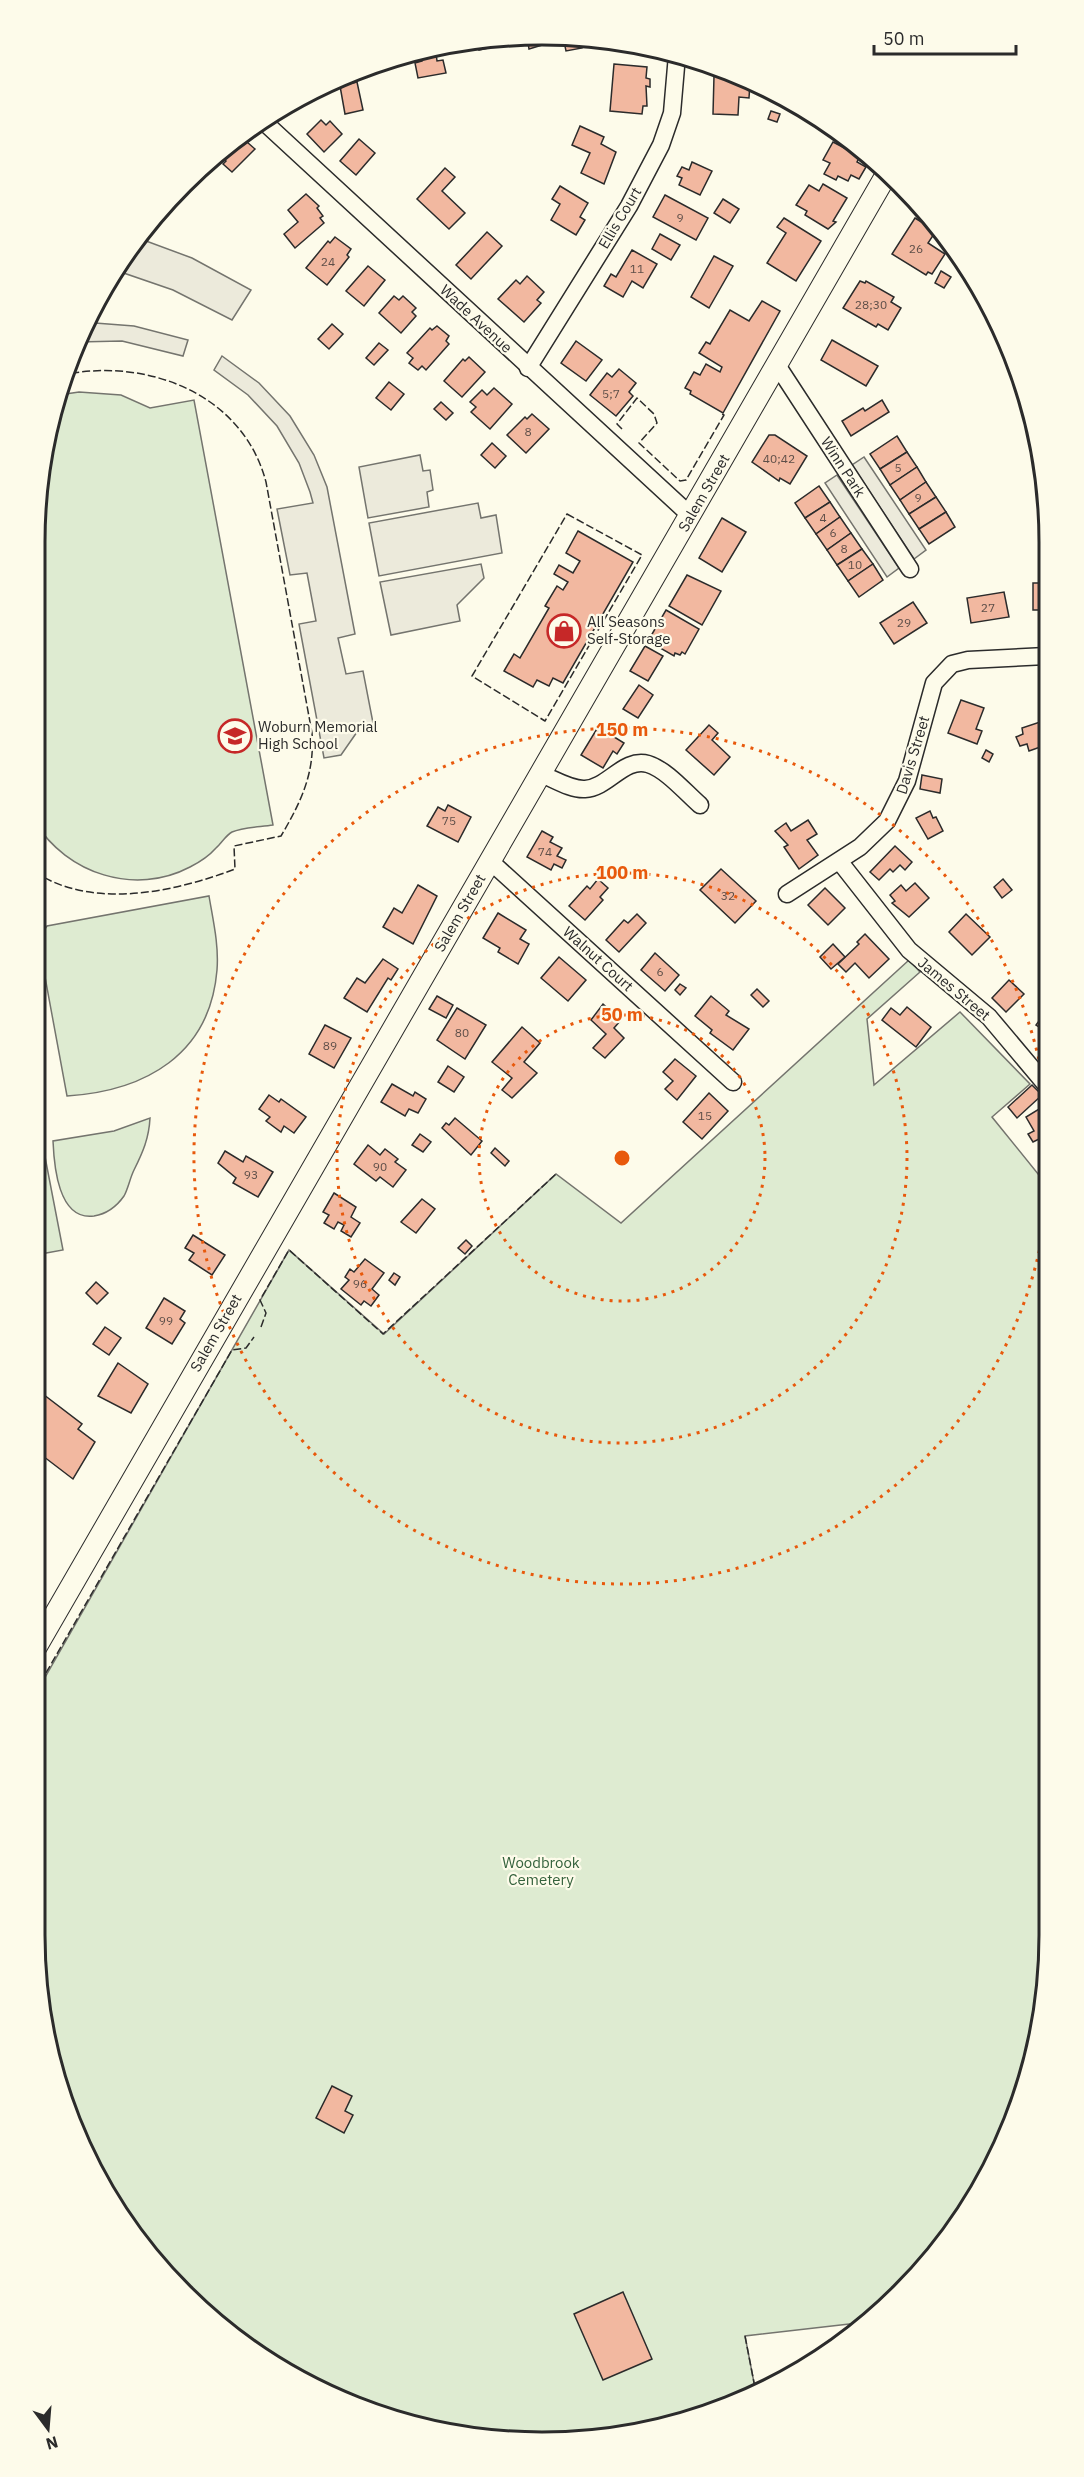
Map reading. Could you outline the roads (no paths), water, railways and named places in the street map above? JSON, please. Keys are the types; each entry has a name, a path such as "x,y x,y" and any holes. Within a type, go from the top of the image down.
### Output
{"street":[{"name":"Ellis Court","path":"528,368 629,206 661,145 675,95 677,64"},
{"name":"Wade Avenue","path":"269,127 691,516"},
{"name":"Salem Street","path":"45,1630 883,181"},
{"name":"Winn Park","path":"777,365 910,569"},
{"name":"Davis Street","path":"787,894 840,862 879,831 894,810 907,781 934,683 939,675 952,664 962,660 1039,656"},
{"path":"541,774 584,789 594,787 632,765 645,763 657,769 700,805"},
{"name":"Walnut Court","path":"490,861 733,1082"},
{"name":"James Street","path":"840,862 909,950 989,1017 1039,1076"}],"place":[{"name":"All Seasons Self-Storage","path":"564,631"},
{"name":"Woburn Memorial High School","path":"235,736"}],"park label":[{"name":"Woodbrook Cemetery","path":"541,1872"}]}
